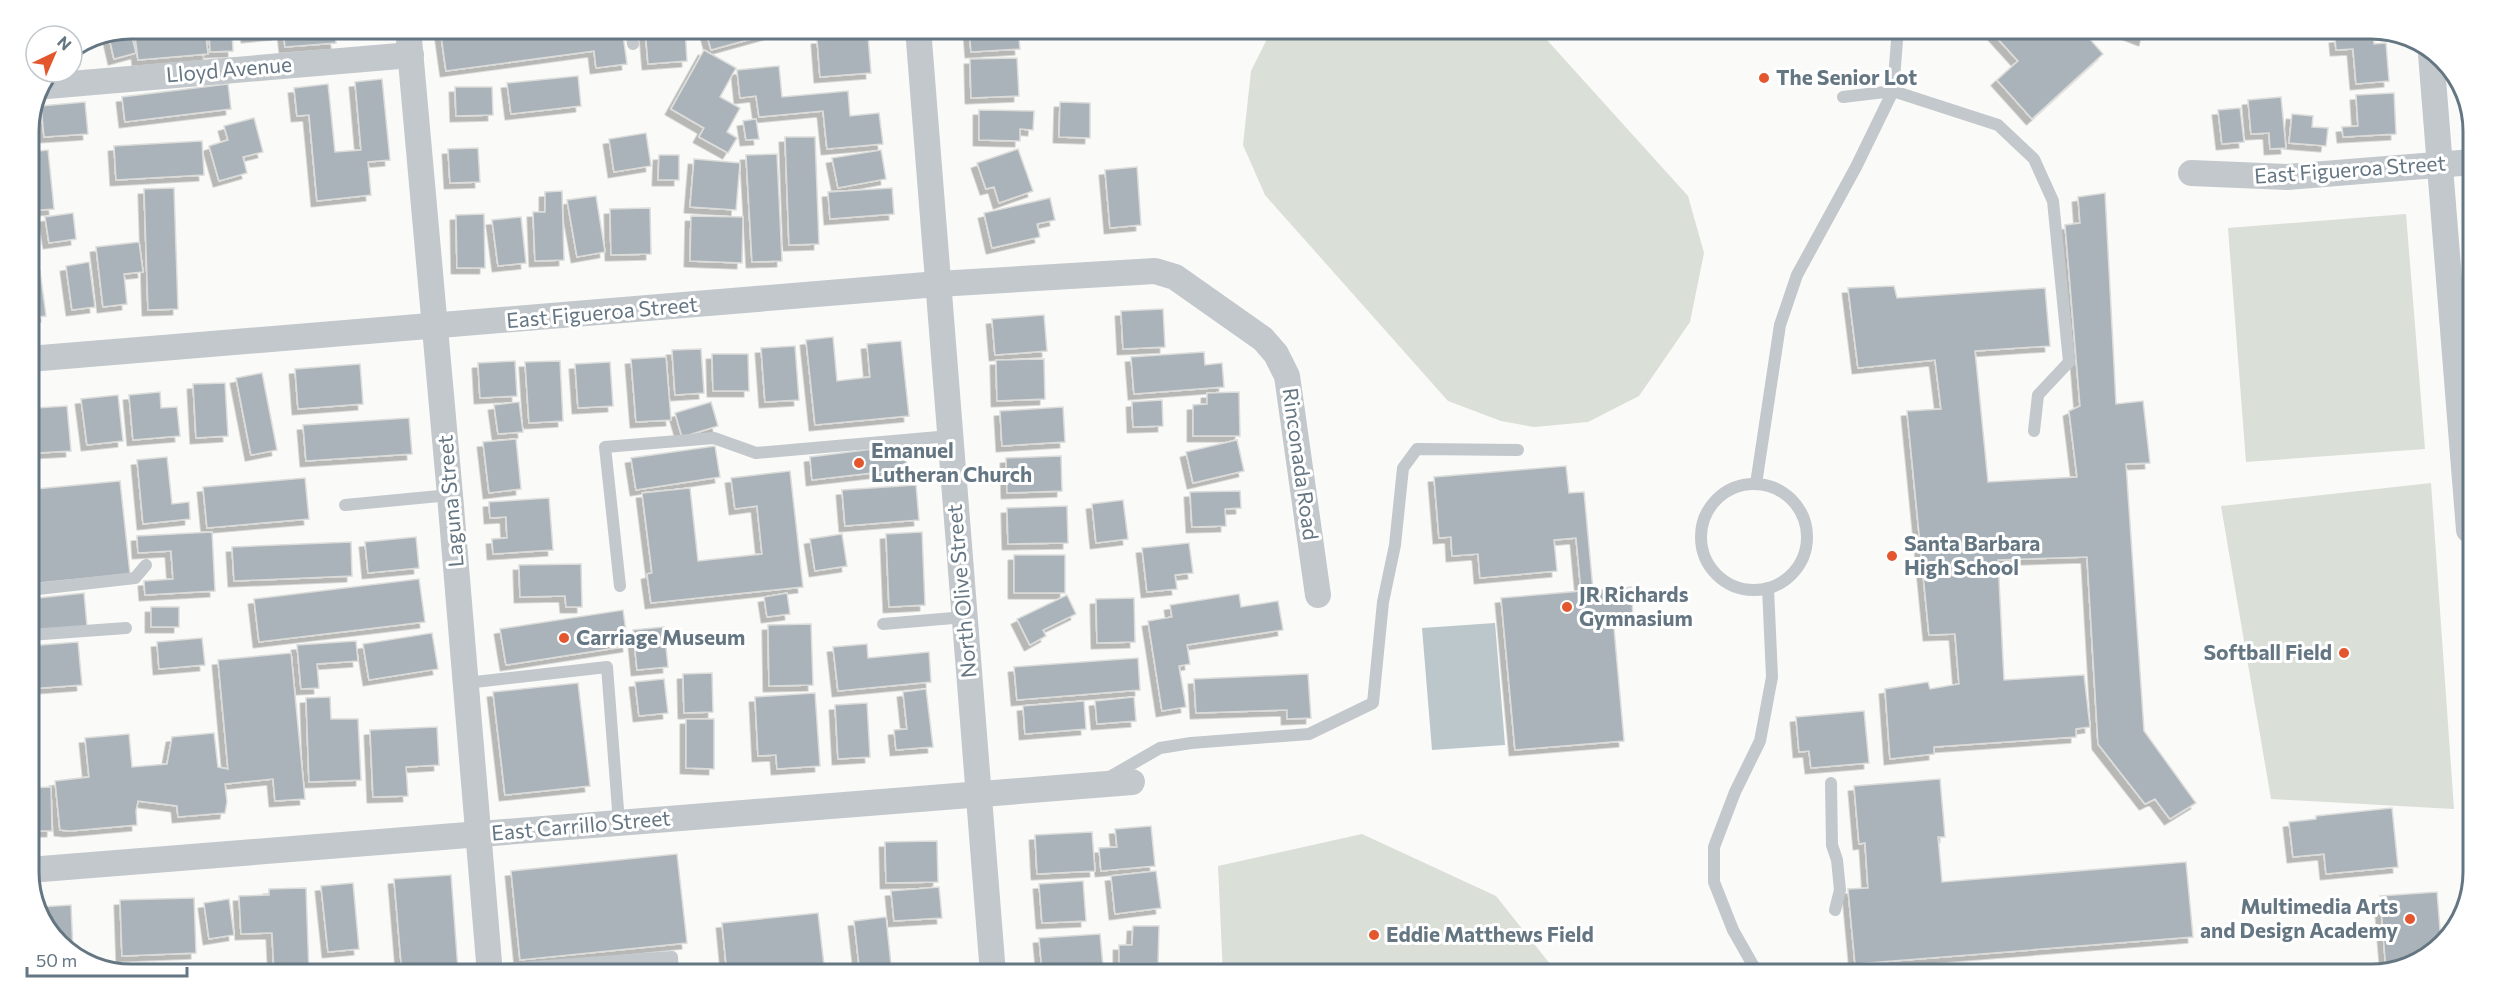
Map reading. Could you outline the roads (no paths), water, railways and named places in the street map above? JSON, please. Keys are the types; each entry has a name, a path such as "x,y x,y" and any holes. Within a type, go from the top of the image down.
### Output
{"street":[{"name":"Laguna Street","path":"409,39 489,964"},
{"name":"North Olive Street","path":"919,39 992,964"},
{"name":"Lloyd Avenue","path":"52,86 411,55"},
{"path":"2432,62 2440,164 2463,366"},
{"name":"East Figueroa Street","path":"2191,172 2287,177 2463,163"},
{"name":"East Figueroa Street","path":"39,359 938,284 1155,271 1175,278"},
{"name":"Rinconada Road","path":"1175,278 1263,339 1276,354 1287,376 1318,595"},
{"name":"East Carrillo Street","path":"39,869 1132,782"}],"lane":[{"path":"633,39 633,44"},
{"path":"1756,484 1780,325 1797,275 1893,91 1897,39"},
{"path":"1844,97 1893,91 1998,125 2034,159 2053,201 2069,363 2038,395 2034,431"},
{"path":"620,586 605,447 714,438 756,453 950,436"},
{"path":"1097,785 1131,763 1161,748 1191,743 1309,734 1373,703 1383,603 1395,545 1403,468 1417,449 1518,450"},
{"path":"1756,484 1773,488 1787,496 1798,508 1805,523 1807,540 1804,556 1796,570 1784,582 1768,588 1750,590 1733,586 1718,576 1707,561 1702,543 1703,525 1710,508 1722,495 1738,487 1756,484"},
{"path":"345,505 450,495"},
{"path":"39,589 135,578 146,566"},
{"path":"1752,964 1733,930 1714,882 1714,847 1735,792 1760,741 1772,677 1768,588"},
{"path":"883,624 964,617"},
{"path":"39,634 126,628"},
{"path":"466,683 607,667 619,823"},
{"path":"1831,783 1832,845 1837,860 1840,890 1835,910"},
{"path":"587,964 672,957 672,964"}],"place":[{"name":"The Senior Lot","path":"1764,78"},
{"name":"Emanuel Lutheran Church","path":"859,463"},
{"name":"Santa Barbara High School","path":"1892,556"},
{"name":"JR Richards Gymnasium","path":"1567,607"},
{"name":"Carriage Museum","path":"564,638"},
{"name":"Softball Field","path":"2344,653"},
{"name":"Multimedia Arts and Design Academy","path":"2410,919"},
{"name":"Eddie Matthews Field","path":"1374,935"}]}
